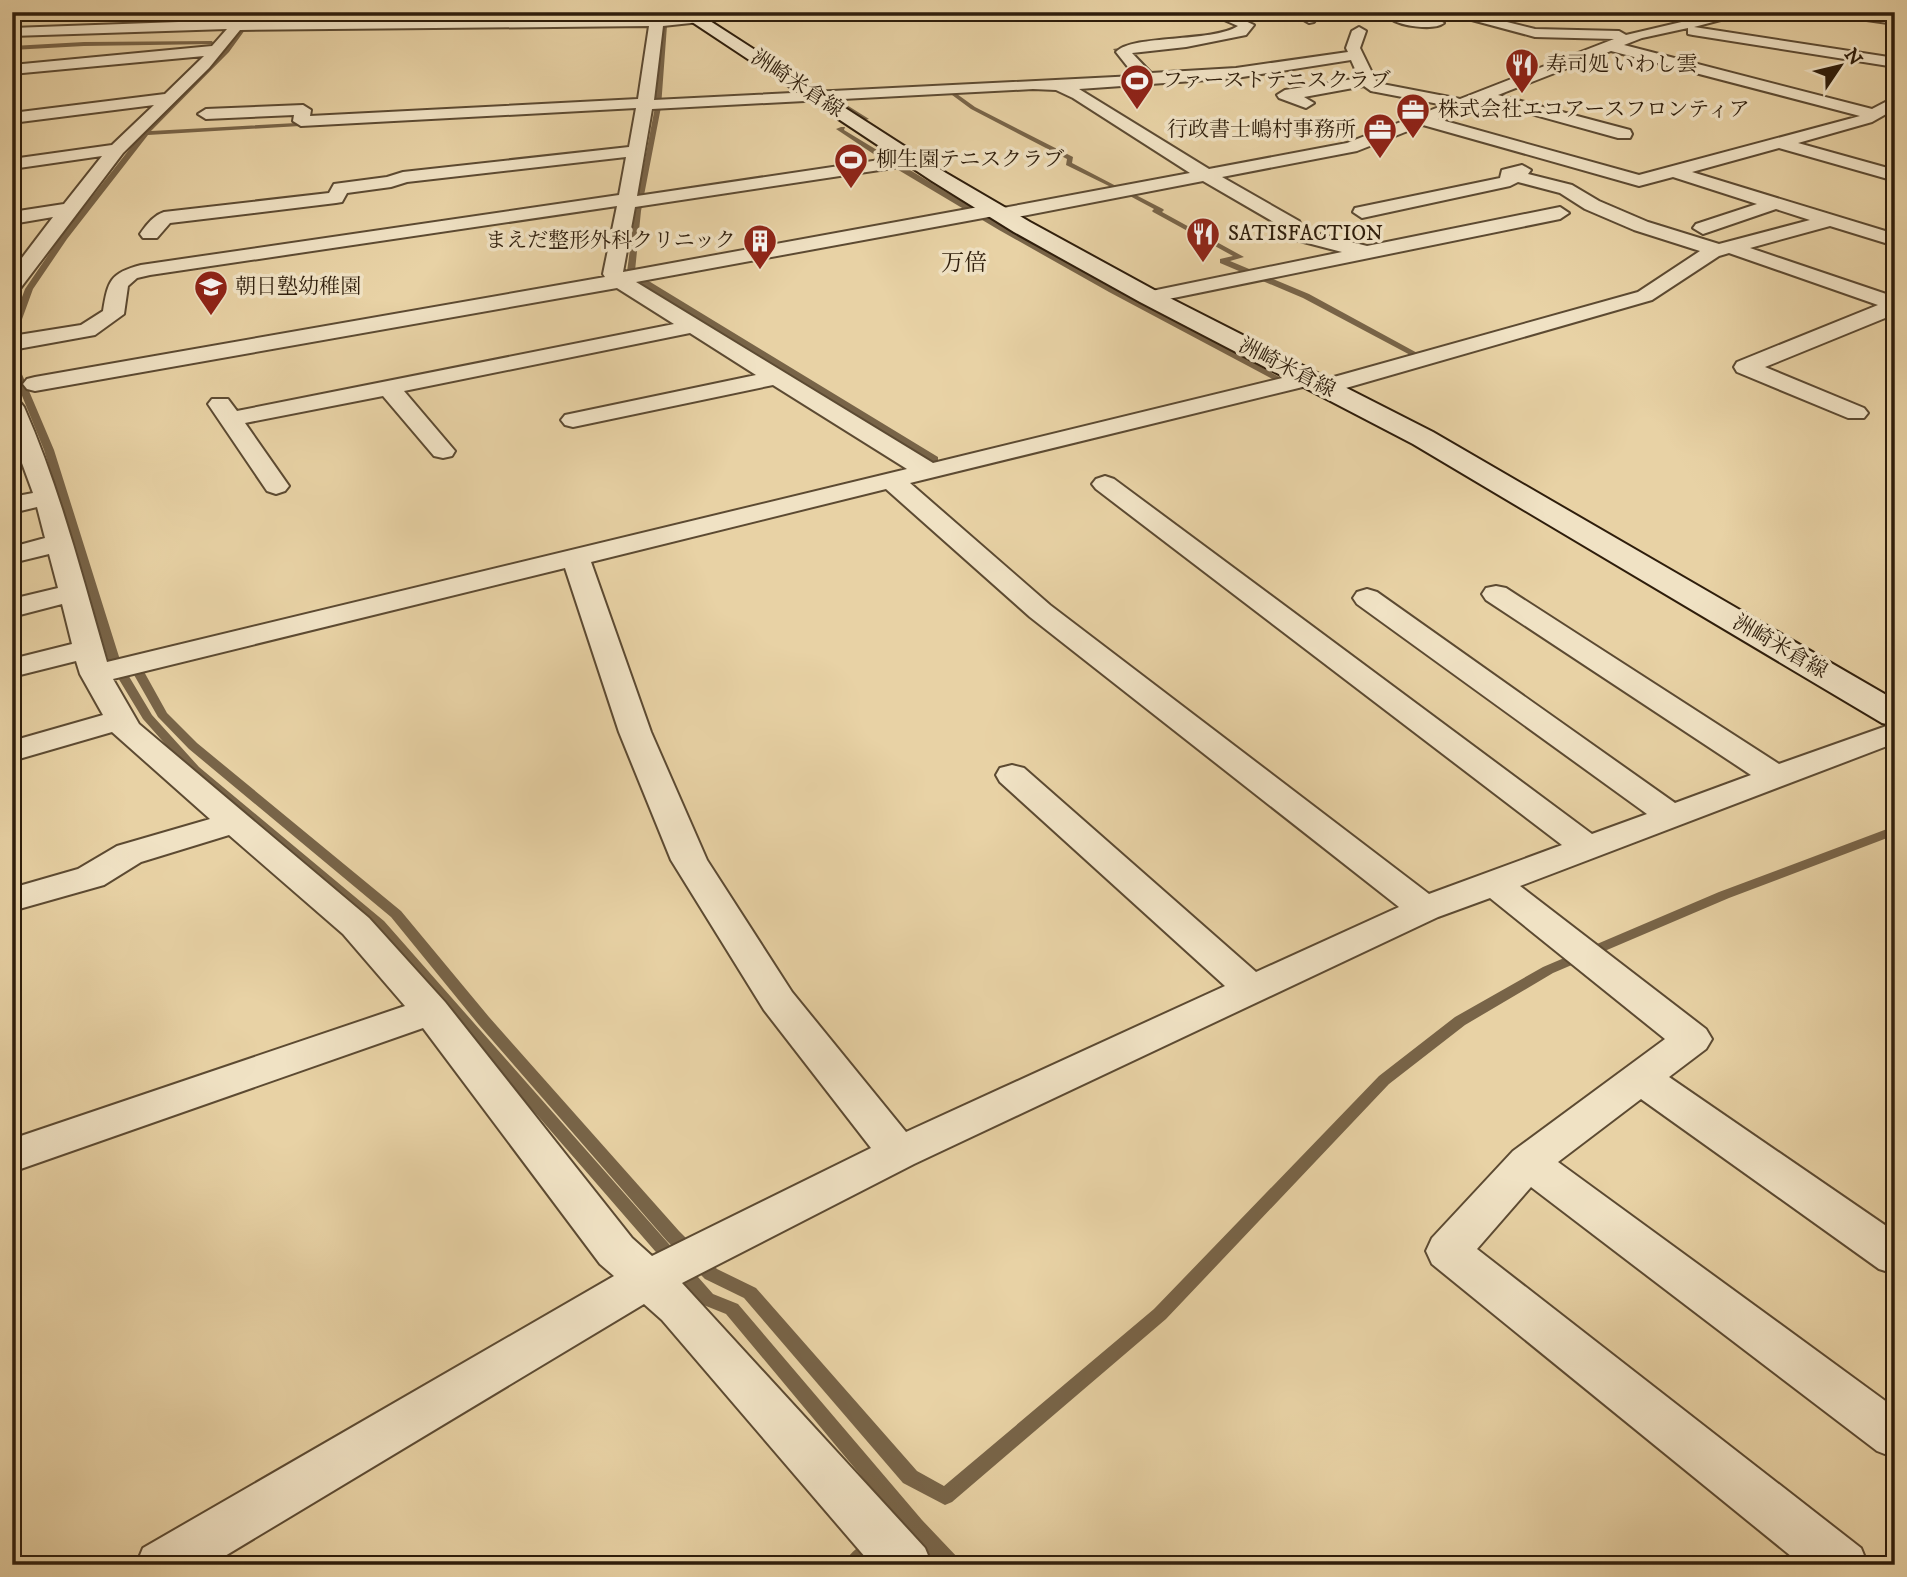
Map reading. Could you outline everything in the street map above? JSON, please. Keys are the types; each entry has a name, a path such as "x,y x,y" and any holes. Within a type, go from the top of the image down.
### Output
{"highway":[{"path":"1877,12 1895,15"}],"main road":[{"name":"洲崎米倉線","path":"674,19 814,96 900,162 989,213 1423,438 1895,715"}],"street":[{"path":"1141,78 1146,76 1123,52 1241,32 1246,26 1213,12"},
{"path":"1402,12 1398,19 1437,23"},
{"path":"1449,12 1535,33 1639,35"},
{"path":"35,384 1351,147 1458,103 1639,35 1744,12"},
{"path":"1838,12 1895,20"},
{"path":"12,19 39,16"},
{"path":"12,32 242,23 674,19 637,151 634,202 613,274 628,278 694,326 927,470"},
{"path":"12,286 117,149 242,23"},
{"path":"1677,28 1895,62"},
{"path":"1359,32 1353,48 1371,86 1383,91 1458,103"},
{"path":"1611,46 1895,120"},
{"path":"12,70 216,50"},
{"path":"206,114 303,110 301,121 1055,86 1236,73 1356,55"},
{"path":"1306,103 1285,95 1368,81"},
{"path":"1055,86 1079,95 1241,197 1292,225 1280,230 1362,251"},
{"path":"1480,95 1624,134"},
{"path":"12,118 168,98"},
{"path":"1420,118 1639,181 1866,119 1895,102"},
{"path":"1780,143 1895,176"},
{"path":"12,164 117,149"},
{"path":"150,234 164,218 337,198 340,188 403,177 637,151"},
{"path":"1508,174 1558,158"},
{"path":"16,342 88,330 113,314 118,284 130,274 148,270 900,162"},
{"path":"1674,172 1895,240"},
{"path":"1362,212 1510,181 1508,174"},
{"path":"1508,174 1566,189 1592,205 1641,226 1724,249 1895,305"},
{"path":"1413,202 1480,229"},
{"path":"1703,228 1777,203"},
{"path":"12,218 70,209"},
{"path":"1149,297 1362,251 1560,213"},
{"path":"12,668 141,662 927,470 1316,383 1645,296 1724,249 1831,220"},
{"path":"12,258 34,254"},
{"path":"1856,413 1745,367 1895,305"},
{"path":"276,486 225,410 389,388 694,326"},
{"path":"573,420 777,377"},
{"path":"389,388 443,451"},
{"path":"13,411 23,458 47,497 73,593 98,664 126,729 356,926 431,1011 616,1251 670,1268"},
{"path":"890,479 1040,611 1425,909"},
{"path":"1105,484 1588,848"},
{"path":"12,505 47,497"},
{"path":"12,555 59,543"},
{"path":"575,556 635,732 689,860 778,1001 899,1153"},
{"path":"12,608 73,593"},
{"path":"1496,594 1777,777"},
{"path":"1367,598 1672,817"},
{"path":"12,751 121,720"},
{"path":"162,1565 670,1268 899,1153 1425,909 1895,732"},
{"path":"1012,775 1253,989"},
{"path":"12,900 91,877 129,854 235,822"},
{"path":"1494,883 1692,1039 1528,1162 1448,1251 1842,1565"},
{"path":"12,1156 431,1011"},
{"path":"1642,1078 1895,1255"},
{"path":"1528,1162 1895,1436"},
{"path":"670,1268 678,1307 891,1548"}],"waterway":[{"path":"233,42 256,12"},
{"path":"666,12 658,107 638,211 631,272 935,459"},
{"path":"1204,12 1233,23"},
{"path":"146,133 233,42"},
{"path":"12,48 84,44 212,43"},
{"path":"1128,64 1116,49 1138,46"},
{"path":"950,91 973,108 1071,158 1068,164 1115,187"},
{"path":"832,98 866,119 863,120"},
{"path":"146,133 315,124"},
{"path":"843,128 839,129 1001,228 1279,379"},
{"path":"146,133 64,238 29,289 13,333 14,365 49,450 115,663 147,717 195,770 379,924 707,1299 732,1309 915,1526 952,1565"},
{"path":"1130,194 1161,210 1155,211 1240,257 1223,261 1306,296 1417,355"},
{"path":"131,659 162,715 193,746 396,914 484,1021 673,1236 711,1274 750,1293 910,1477 945,1496 1160,1314 1384,1080 1460,1021 1548,970 1724,895 1895,830"},
{"path":"853,1565 876,1545"}],"place":[{"name":"寿司処 いわし雲","path":"1522,95"},
{"name":"ファーストテニスクラブ","path":"1137,111"},
{"name":"株式会社エコアースフロンティア","path":"1413,140"},
{"name":"行政書士嶋村事務所","path":"1380,160"},
{"name":"柳生園テニスクラブ","path":"851,190"},
{"name":"SATISFACTION","path":"1203,264"},
{"name":"まえだ整形外科クリニック","path":"760,271"},
{"name":"朝日塾幼稚園","path":"211,317"}],"district":[{"name":"万倍","path":"964,263"}]}
